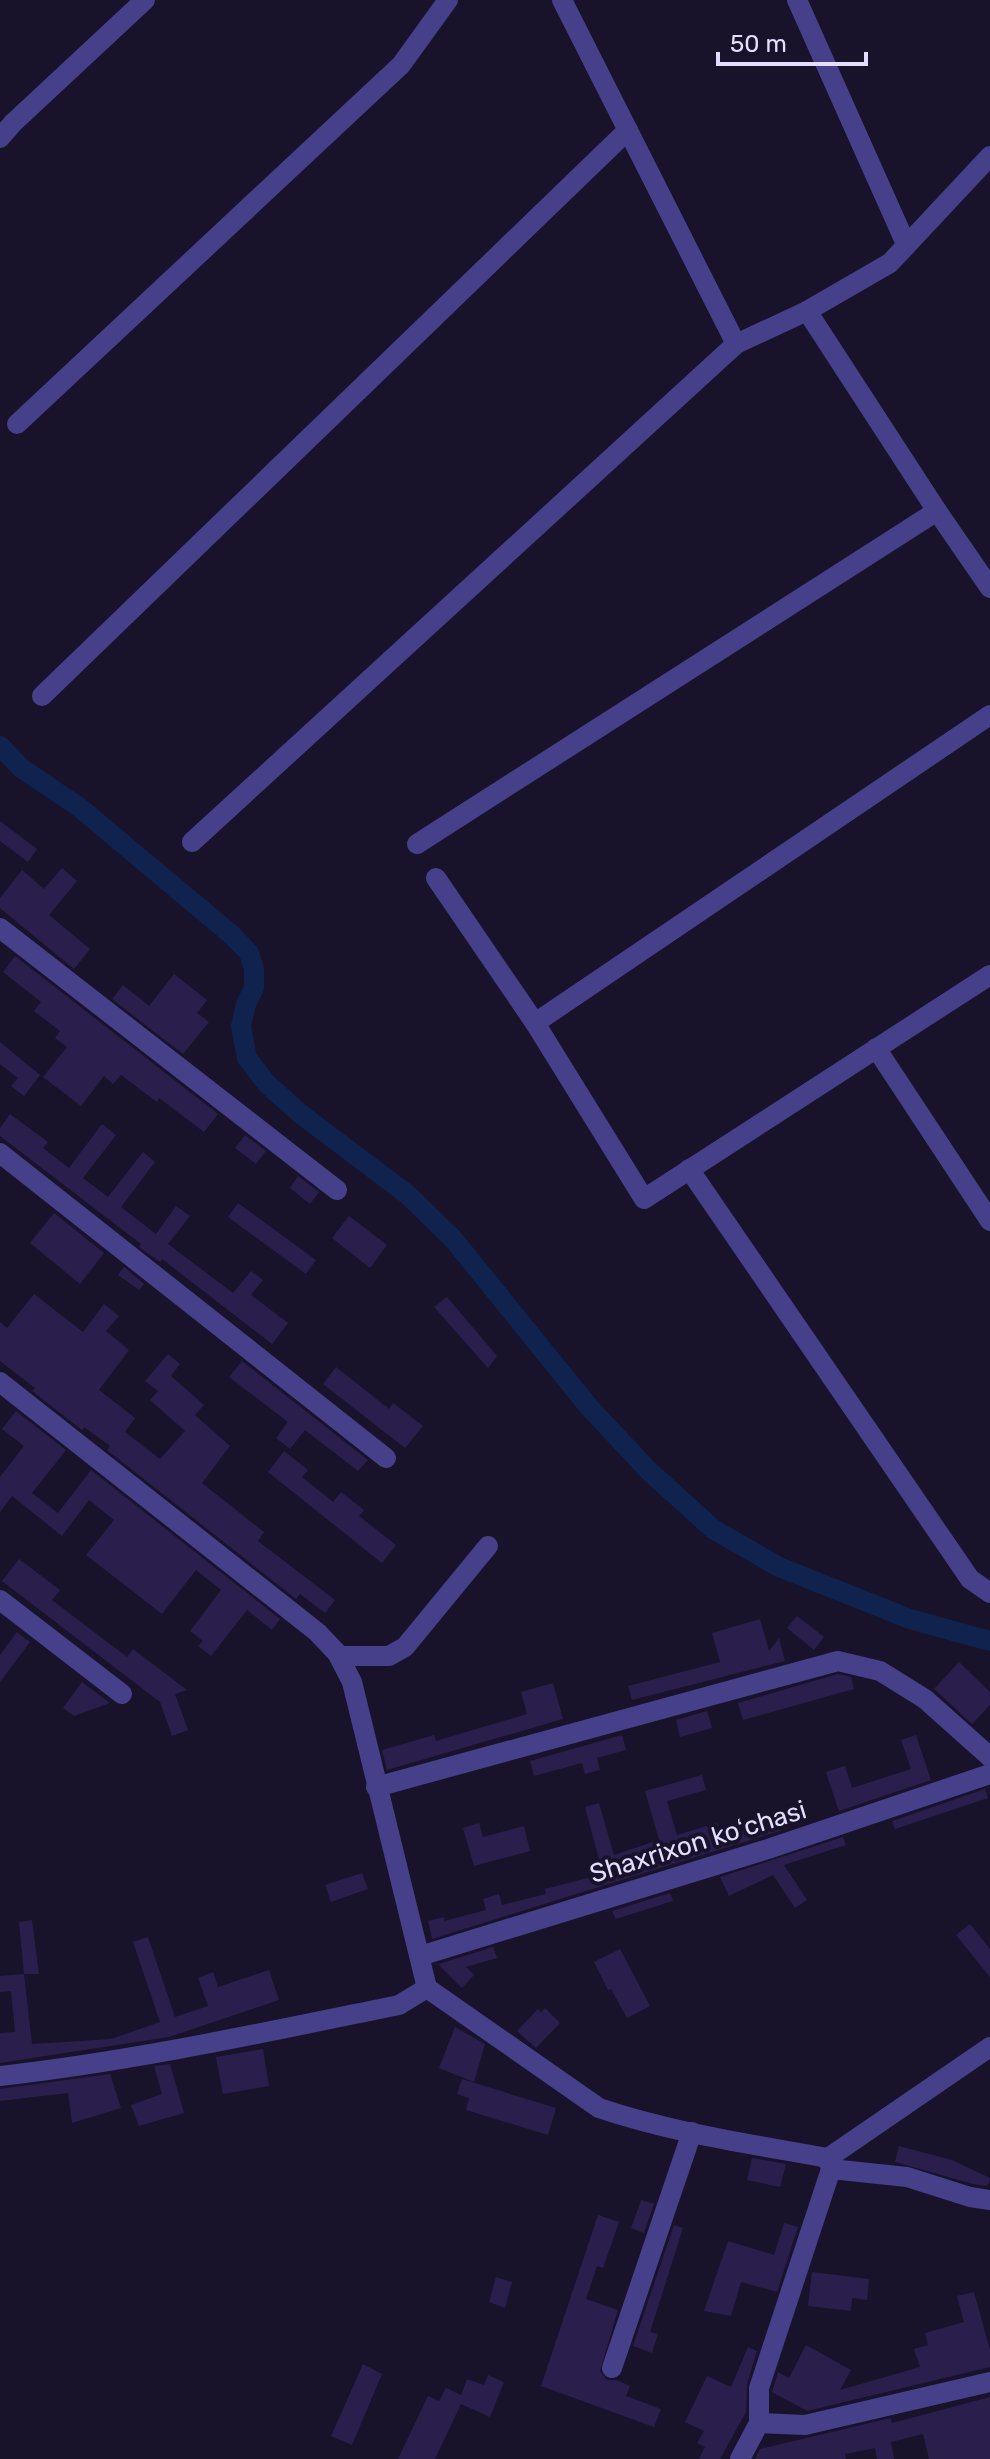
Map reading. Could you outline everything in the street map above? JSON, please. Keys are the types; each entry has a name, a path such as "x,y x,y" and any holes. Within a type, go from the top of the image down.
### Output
{"street":[{"path":"0,138 145,0"},
{"path":"17,424 401,65 448,0"},
{"path":"562,0 736,344"},
{"path":"797,0 906,244"},
{"path":"42,696 628,130"},
{"path":"192,842 736,344 807,311 890,263 990,156"},
{"path":"807,311 990,588"},
{"path":"417,844 937,511"},
{"path":"535,1023 990,715"},
{"path":"436,878 535,1023 644,1199 990,975"},
{"path":"0,928 337,1190"},
{"path":"876,1048 990,1221"},
{"path":"0,1153 386,1458"},
{"path":"689,1169 970,1579 990,1593"},
{"path":"0,1382 317,1632 339,1656 352,1682 427,1988 599,2108 630,2119 907,2177 970,2197 990,2200"},
{"path":"339,1656 389,1656 405,1647 488,1546"},
{"path":"0,1600 122,1694"},
{"path":"376,1787 838,1661 880,1671 925,1699 990,1757"},
{"name":"Shaxrixon koʻchasi","path":"420,1956 768,1849 990,1774"},
{"path":"0,2076 157,2054 399,2005 427,1988"},
{"path":"740,2459 759,2423 759,2388 830,2163 990,2047"},
{"path":"612,2368 692,2132"},
{"path":"759,2423 805,2425 990,2382"}],"building":[{"path":"0,821 37,849 28,862 0,841"},
{"path":"62,868 77,881 49,915 90,949 74,969 0,908 0,898 22,870 44,889"},
{"path":"15,956 218,1114 204,1132 159,1098 157,1102 121,1075 113,1084 104,1076 81,1106 43,1077 67,1047 55,1038 60,1031 34,1011 41,1002 3,972"},
{"path":"174,974 207,1000 197,1013 209,1022 183,1054 112,999 123,985 149,1006"},
{"path":"0,1042 40,1075 24,1096 11,1086 18,1078 0,1064"},
{"path":"10,1114 48,1142 43,1148 69,1168 102,1124 116,1135 83,1178 108,1197 143,1152 155,1162 121,1207 156,1234 176,1206 190,1216 168,1244 233,1293 251,1271 263,1280 251,1295 288,1323 272,1344 162,1259 160,1262 139,1247 141,1244 0,1136 0,1128"},
{"path":"245,1135 266,1151 256,1164 235,1148"},
{"path":"298,1176 319,1192 310,1204 290,1188"},
{"path":"238,1203 316,1260 306,1274 228,1217"},
{"path":"54,1213 104,1253 80,1284 30,1243"},
{"path":"349,1216 387,1245 370,1268 332,1238"},
{"path":"124,1267 144,1284 139,1290 118,1275"},
{"path":"34,1294 83,1332 104,1304 119,1316 106,1331 129,1350 99,1390 135,1418 125,1432 160,1459 185,1431 150,1400 158,1391 145,1381 168,1354 180,1364 171,1376 204,1405 195,1415 230,1446 202,1483 264,1532 258,1541 335,1600 325,1613 300,1594 296,1599 107,1450 110,1446 84,1427 82,1430 32,1391 35,1388 0,1361 0,1322 7,1328"},
{"path":"447,1297 497,1356 488,1368 434,1307"},
{"path":"242,1361 368,1460 358,1471 305,1430 290,1449 276,1438 288,1422 229,1377"},
{"path":"336,1367 389,1409 393,1403 423,1426 405,1448 323,1384"},
{"path":"16,1411 66,1450 32,1493 58,1513 91,1470 280,1619 272,1630 247,1610 211,1656 198,1646 203,1641 190,1631 221,1590 196,1570 162,1614 86,1555 114,1520 89,1500 62,1536 12,1496 0,1512 0,1477 24,1446 2,1429"},
{"path":"284,1451 308,1470 302,1477 333,1502 341,1492 364,1510 359,1516 396,1545 382,1563 268,1472"},
{"path":"19,1559 60,1590 52,1600 127,1657 133,1649 187,1690 175,1694 188,1730 172,1736 160,1702 2,1581"},
{"path":"797,1616 824,1637 814,1650 787,1628"},
{"path":"760,1619 769,1651 779,1638 785,1661 632,1700 628,1686 720,1662 712,1633"},
{"path":"17,1632 30,1642 0,1682 0,1655"},
{"path":"959,1662 990,1692 990,1705 972,1724 934,1689"},
{"path":"838,1674 851,1677 854,1689 743,1720 738,1703"},
{"path":"82,1682 110,1703 74,1716 63,1708"},
{"path":"553,1683 563,1719 387,1770 382,1750 434,1735 436,1741 527,1714 521,1692"},
{"path":"707,1711 712,1728 680,1737 676,1720"},
{"path":"622,1735 626,1750 597,1758 600,1770 585,1774 582,1763 534,1776 530,1761"},
{"path":"916,1735 931,1780 839,1811 826,1772 845,1766 852,1788 911,1769 901,1740"},
{"path":"702,1775 706,1790 667,1801 677,1835 717,1823 722,1838 786,1818 789,1828 432,1939 428,1921 444,1917 444,1921 486,1910 483,1899 499,1894 502,1905 546,1894 545,1889 603,1874 585,1807 599,1803 614,1855 659,1840 645,1791"},
{"path":"985,1789 988,1798 895,1829 892,1821"},
{"path":"479,1823 483,1837 524,1826 530,1851 474,1866 463,1828"},
{"path":"843,1837 846,1845 784,1865 807,1900 795,1908 773,1875 729,1896 720,1877"},
{"path":"362,1873 368,1889 331,1902 325,1885"},
{"path":"670,1893 673,1901 616,1919 612,1911"},
{"path":"32,1920 39,1974 24,1974 19,1922"},
{"path":"970,1924 990,1949 990,1977 956,1935"},
{"path":"148,1937 175,2017 208,2006 198,1978 213,1972 218,1987 269,1970 279,2000 169,2037 0,2063 0,2033 15,2032 11,1991 0,1992 0,1976 24,1974 32,2044 111,2039 160,2022 133,1942"},
{"path":"493,1947 497,1958 466,1967 474,1975 462,1988 439,1964"},
{"path":"620,1949 650,2006 627,2018 594,1962"},
{"path":"545,2008 560,2023 536,2048 517,2031 538,2009 541,2012"},
{"path":"455,2027 485,2044 474,2082 439,2068"},
{"path":"263,2049 269,2086 223,2094 216,2057"},
{"path":"170,2064 184,2113 139,2126 131,2105 162,2094 154,2066"},
{"path":"110,2074 121,2108 72,2123 68,2093 0,2101 0,2089"},
{"path":"462,2079 556,2108 548,2135 466,2110 469,2098 457,2094"},
{"path":"899,2146 952,2160 990,2180 987,2186 973,2184 895,2162"},
{"path":"752,2158 786,2164 780,2187 747,2180"},
{"path":"641,2200 654,2204 644,2233 631,2228"},
{"path":"598,2215 619,2222 603,2268 597,2266 586,2299 618,2310 600,2371 607,2380 617,2380 630,2386 626,2396 661,2409 654,2427 541,2386"},
{"path":"784,2223 798,2227 777,2292 741,2282 731,2316 704,2311 728,2241 774,2255"},
{"path":"674,2225 683,2228 650,2332 658,2334 652,2353 633,2346"},
{"path":"812,2272 869,2279 867,2300 852,2298 851,2311 808,2306"},
{"path":"496,2277 512,2282 505,2308 489,2302"},
{"path":"974,2292 990,2350 990,2367 807,2411 772,2392 778,2372 789,2378 806,2345 851,2370 840,2390 920,2367 914,2349 928,2345 925,2333 964,2322 957,2296"},
{"path":"748,2347 757,2351 747,2384 746,2412 720,2459 699,2459 705,2447 697,2443 704,2431 685,2422 707,2376 731,2387"},
{"path":"363,2364 382,2374 352,2445 331,2436"},
{"path":"488,2375 504,2382 490,2417 461,2404 435,2459 398,2459 428,2396 439,2401 446,2388 461,2395 467,2379 484,2385"},
{"path":"990,2397 990,2459 929,2459 923,2434 891,2442 894,2459 877,2459 875,2448 845,2454 846,2459 755,2459 760,2449 891,2418 892,2423"}],"waterway":[{"path":"0,746 21,768 79,807 233,936 249,953 254,969 254,988 241,1026 247,1058 267,1084 302,1115 408,1195 454,1240 589,1407 649,1471 713,1529 779,1567 910,1619 990,1641"}]}
